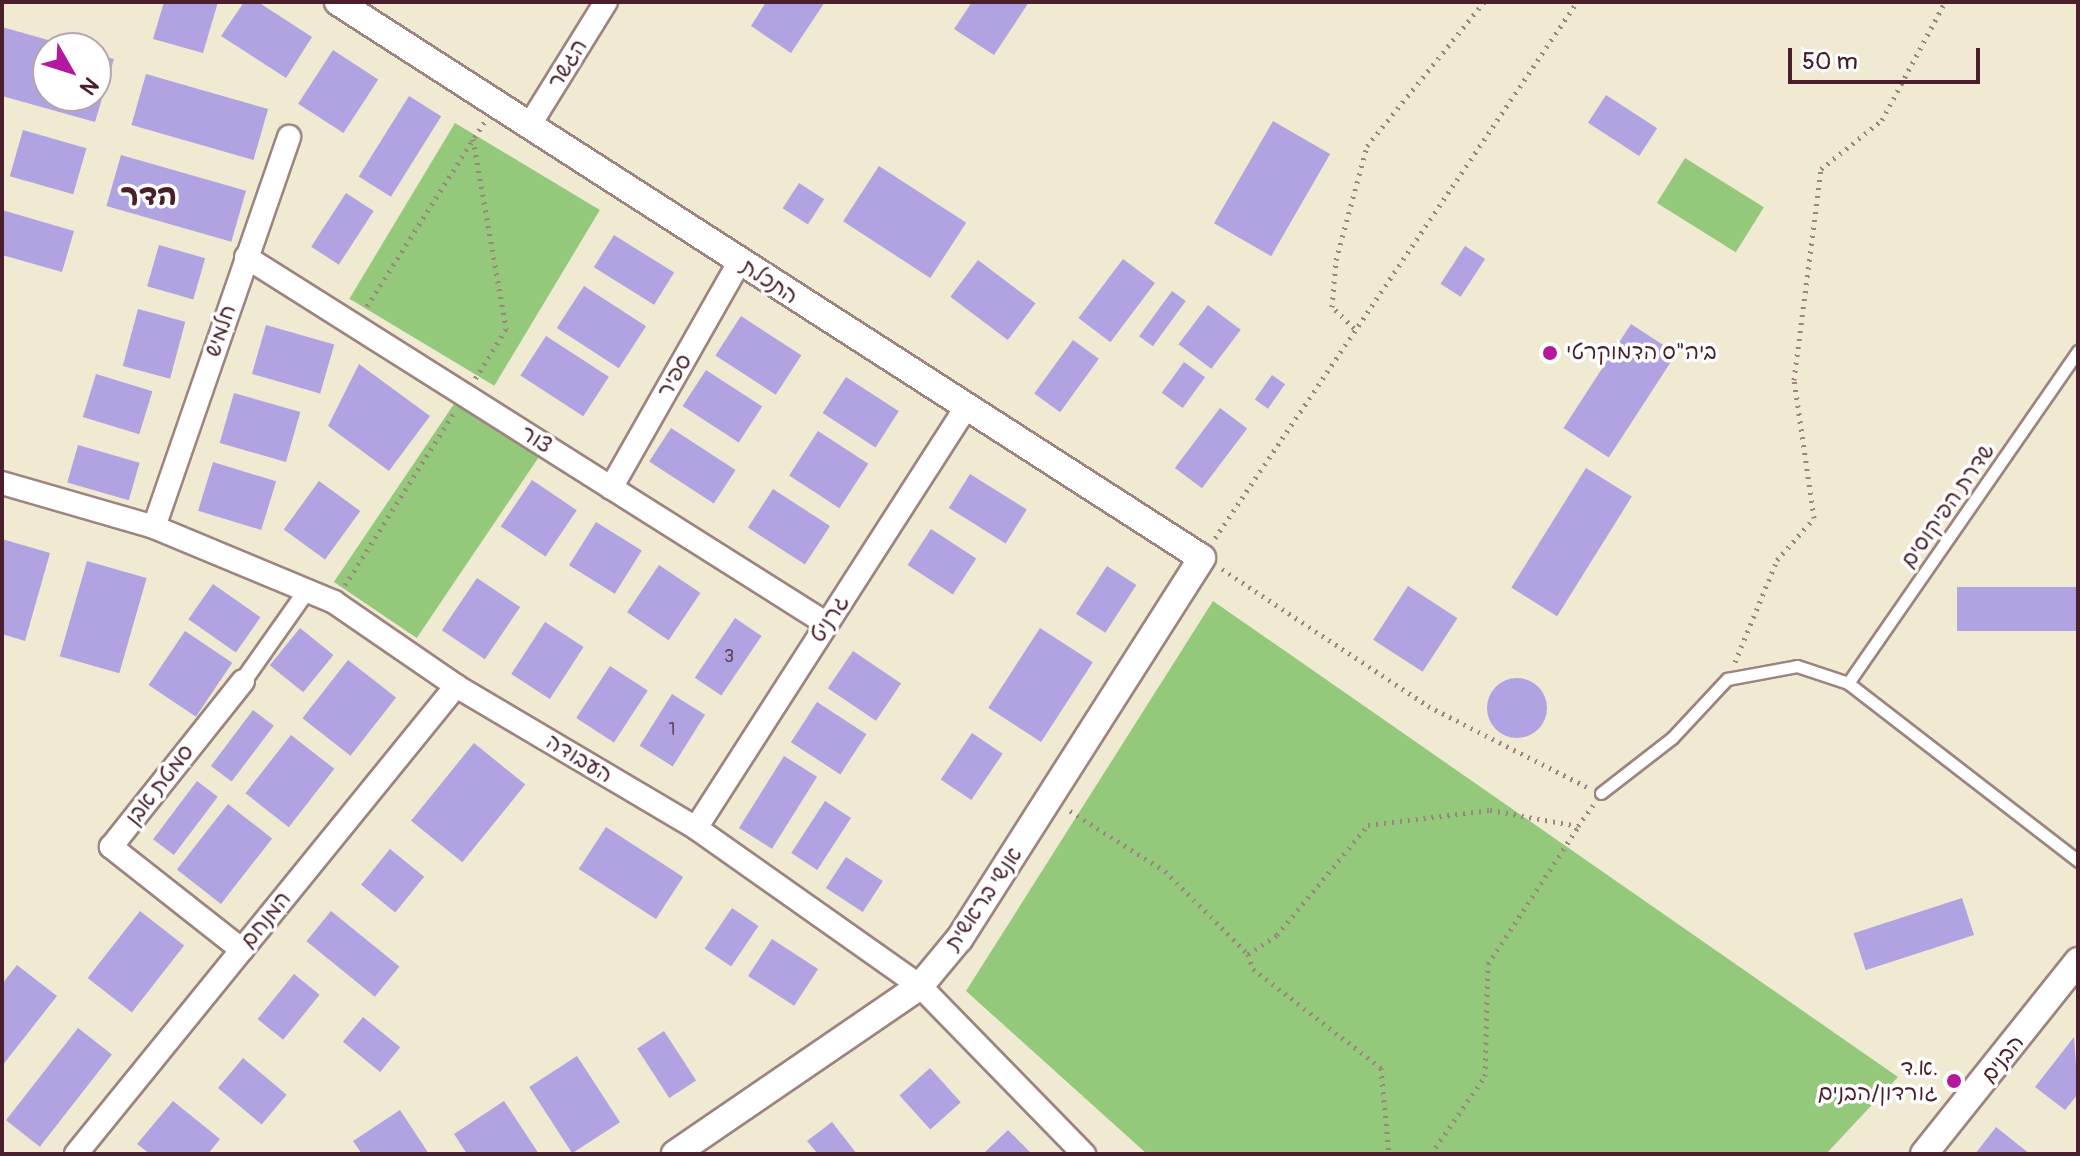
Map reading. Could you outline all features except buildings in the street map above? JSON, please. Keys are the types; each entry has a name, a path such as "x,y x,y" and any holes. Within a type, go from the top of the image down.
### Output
{"street":[{"name":"התכלת","path":"338,2 964,410 1202,558"},
{"name":"הגשר","path":"529,126 606,2"},
{"name":"חלמיש","path":"154,527 289,137"},
{"name":"צור","path":"246,257 827,624"},
{"name":"ספיר","path":"611,488 739,263"},
{"name":"גרניט","path":"696,828 964,410"},
{"name":"העבודה","path":"2,483 154,527 308,589 456,686 696,828 920,986 1084,1154"},
{"name":"אנשי בראשית","path":"675,1154 920,986 1051,799 1202,558"},
{"name":"סמטת אבן","path":"242,950 111,847 243,681 308,589"},
{"name":"המנחם","path":"76,1154 456,686"},
{"name":"הבנים","path":"1924,1154 2078,961"}],"lane":[{"name":"שדרת הפיקוסים","path":"1848,683 2078,351"},
{"path":"1601,793 1672,738 1727,679 1797,666 1848,683 2078,861"}],"path":[{"path":"1354,328 1332,307 1336,260 1367,146 1484,2"},
{"path":"1431,1154 1485,1076 1488,964 1601,793 1535,767 1428,706 1202,558 1354,328 1577,2"},
{"path":"1727,679 1777,560 1814,518 1794,380 1821,169 1882,120 1945,2"},
{"path":"355,325 495,104"},
{"path":"1051,799 1165,871 1248,954 1253,969 1381,1068 1389,1154"},
{"path":"1248,954 1277,935 1368,825 1490,810 1578,826"}],"green space":[{"path":"455,123 600,210 494,386 349,299"},
{"path":"1685,158 1764,207 1736,252 1657,203"},
{"path":"458,398 541,454 417,638 334,582"},
{"path":"1213,601 1898,1077 1826,1154 1147,1154 966,991"}],"place":[{"name":"ביה\"ס הדמוקרטי","path":"1550,353"},
{"name":"א.ד. גורדון/הבנים","path":"1954,1081"}],"district":[{"name":"הדר","path":"149,196"}]}
